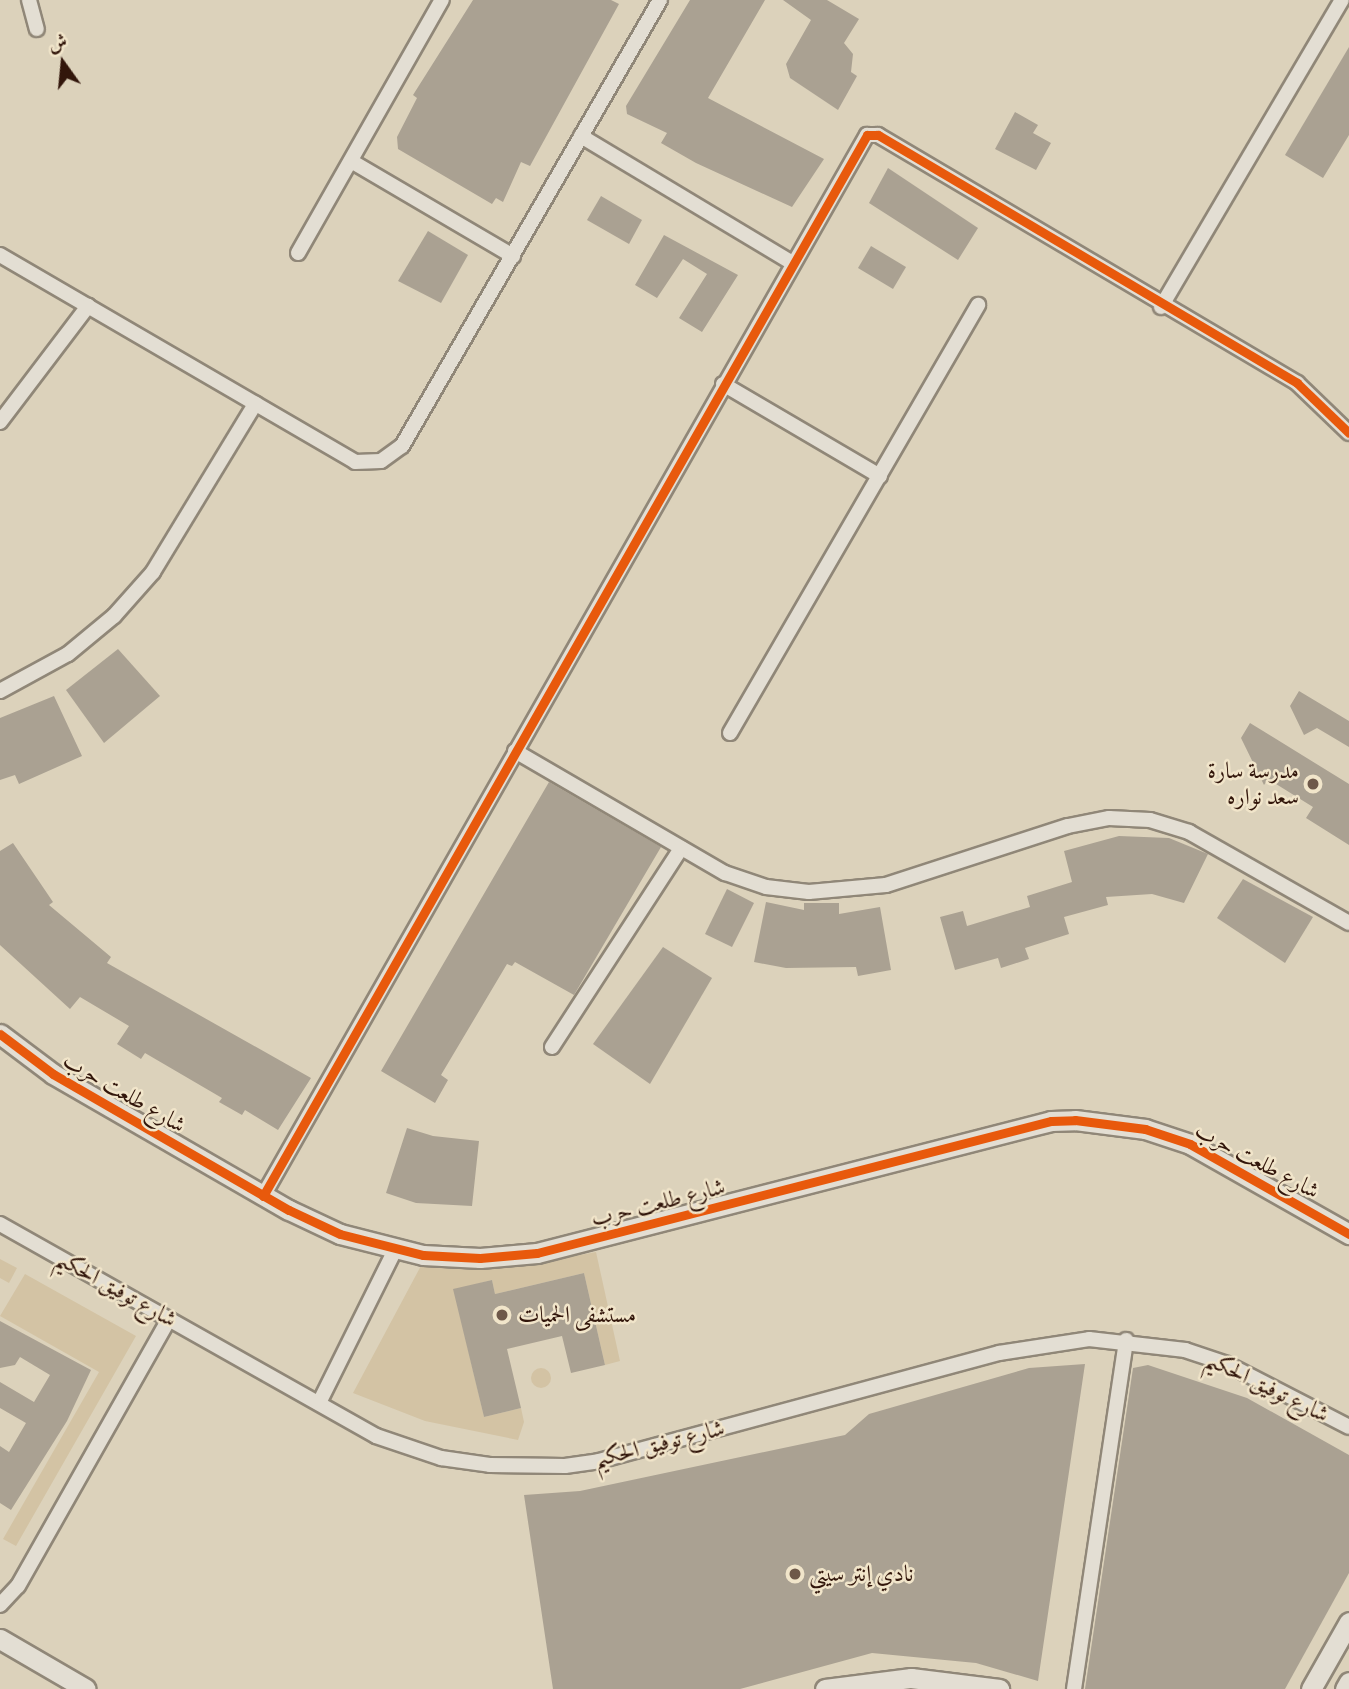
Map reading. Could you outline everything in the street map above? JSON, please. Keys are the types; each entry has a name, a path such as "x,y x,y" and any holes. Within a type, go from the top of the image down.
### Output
{"street":[{"path":"29,0 37,30"},
{"path":"299,253 442,0"},
{"path":"0,255 355,462 369,464 393,456 513,256 660,0"},
{"path":"1161,306 1342,0"},
{"path":"263,1196 862,138 872,133 1161,306 1297,383 1349,433"},
{"path":"581,136 792,263"},
{"path":"351,161 513,256"},
{"path":"730,733 978,305"},
{"path":"0,422 88,306"},
{"path":"723,384 880,476"},
{"path":"0,691 68,654 114,616 153,572 255,404"},
{"path":"515,751 725,873 755,883 809,892 886,885 1068,826 1108,818 1150,820 1189,832 1349,923"},
{"path":"552,1047 681,848"},
{"name":"شارع طلعت حرب","path":"0,1034 53,1074 263,1196 340,1234 395,1250 480,1258 537,1253 1051,1121 1145,1129 1190,1144 1349,1234"},
{"name":"شارع توفيق الحكيم","path":"0,1224 376,1436 441,1458 490,1465 565,1466 598,1461 1048,1342 1126,1340 1185,1350 1227,1364 1349,1427"},
{"path":"319,1403 395,1250"},
{"path":"0,1605 18,1586 169,1319"},
{"path":"1074,1689 1126,1340"},
{"path":"1311,1689 1349,1622"},
{"path":"0,1639 86,1689"},
{"path":"825,1689 911,1678 999,1689"},
{"path":"1345,1689 1349,1682"}],"shaded area":[{"path":"596,1252 620,1361 605,1365 584,1273 495,1294 492,1280 454,1290 484,1417 521,1408 524,1422 518,1440 425,1421 353,1393 423,1262 452,1268 517,1267"},
{"path":"0,1259 17,1268 9,1283 0,1278"},
{"path":"25,1274 136,1336 16,1546 3,1539 99,1372 0,1316"},
{"path":"537,1368 545,1368 551,1378 545,1388 537,1388 531,1382 531,1374"}],"building":[{"path":"473,0 611,0 619,4 530,166 521,162 503,202 496,198 492,204 398,149 397,137 417,98 413,95"},
{"path":"690,0 765,0 708,98 824,159 792,207 696,163 661,143 667,133 627,114 626,106"},
{"path":"783,0 827,0 859,19 844,43 853,54 851,72 857,76 838,110 790,78 786,64 811,20"},
{"path":"1349,47 1349,135 1323,178 1285,155"},
{"path":"1015,112 1038,125 1033,133 1051,143 1036,170 995,149"},
{"path":"888,168 978,228 958,260 869,203"},
{"path":"601,196 642,220 629,244 587,220"},
{"path":"428,231 468,255 441,303 398,281"},
{"path":"664,235 738,275 702,332 679,318 707,274 683,259 657,298 635,285"},
{"path":"871,246 906,267 893,289 858,268"},
{"path":"118,649 160,696 104,743 66,690"},
{"name":"مدرسة سارة سعد نواره","path":"1299,691 1349,721 1349,747 1317,728 1304,735 1290,706"},
{"path":"54,696 82,756 19,784 15,775 0,780 0,718"},
{"name":"مدرسة سارة سعد نواره","path":"1250,723 1349,784 1349,845 1306,818 1313,807 1268,779 1264,785 1241,738"},
{"path":"549,782 661,847 574,995 515,962 512,966 507,964 441,1075 448,1080 435,1103 381,1071"},
{"path":"1119,836 1169,838 1208,854 1184,903 1152,894 1106,897 1108,905 1064,917 1069,934 1025,948 1029,959 1001,968 998,958 955,970 940,917 963,911 967,926 1030,907 1027,896 1072,882 1064,851"},
{"path":"13,843 53,902 49,905 111,957 107,963 311,1078 278,1130 245,1110 242,1115 219,1102 222,1098 145,1053 141,1059 117,1044 129,1026 80,997 70,1009 0,945 0,851"},
{"path":"1243,879 1313,917 1285,963 1217,918"},
{"path":"727,889 754,903 732,947 705,934"},
{"path":"766,902 804,910 804,903 839,903 839,914 880,907 891,970 858,976 856,967 786,968 754,962"},
{"path":"663,947 712,978 650,1084 593,1044"},
{"path":"407,1128 433,1136 479,1141 472,1206 416,1203 386,1193"},
{"path":"584,1273 605,1365 571,1373 562,1336 507,1349 521,1408 484,1417 453,1289 492,1280 495,1294"},
{"path":"0,1321 91,1370 67,1421 11,1510 0,1503 0,1446 9,1452 26,1423 0,1408 0,1382 34,1402 50,1375 20,1357 15,1365 0,1368"},
{"name":"نادي إنتر سيتي","path":"1085,1364 1038,1681 976,1663 872,1653 740,1689 553,1689 524,1495 580,1491 845,1435 869,1414 1029,1368"},
{"path":"1148,1365 1247,1398 1349,1455 1349,1573 1285,1689 1085,1689 1133,1368"}],"cycle path":[{"path":"263,1196 867,135 878,135 1297,383 1349,433"},
{"path":"0,1034 53,1074 289,1210 340,1234 423,1255 480,1258 537,1253 1051,1121 1075,1120 1145,1129 1190,1144 1349,1234"}],"place":[{"name":"مدرسة سارة سعد نواره","path":"1313,784"},
{"name":"مستشفى الحميات","path":"502,1315"},
{"name":"نادي إنتر سيتي","path":"795,1574"}]}
